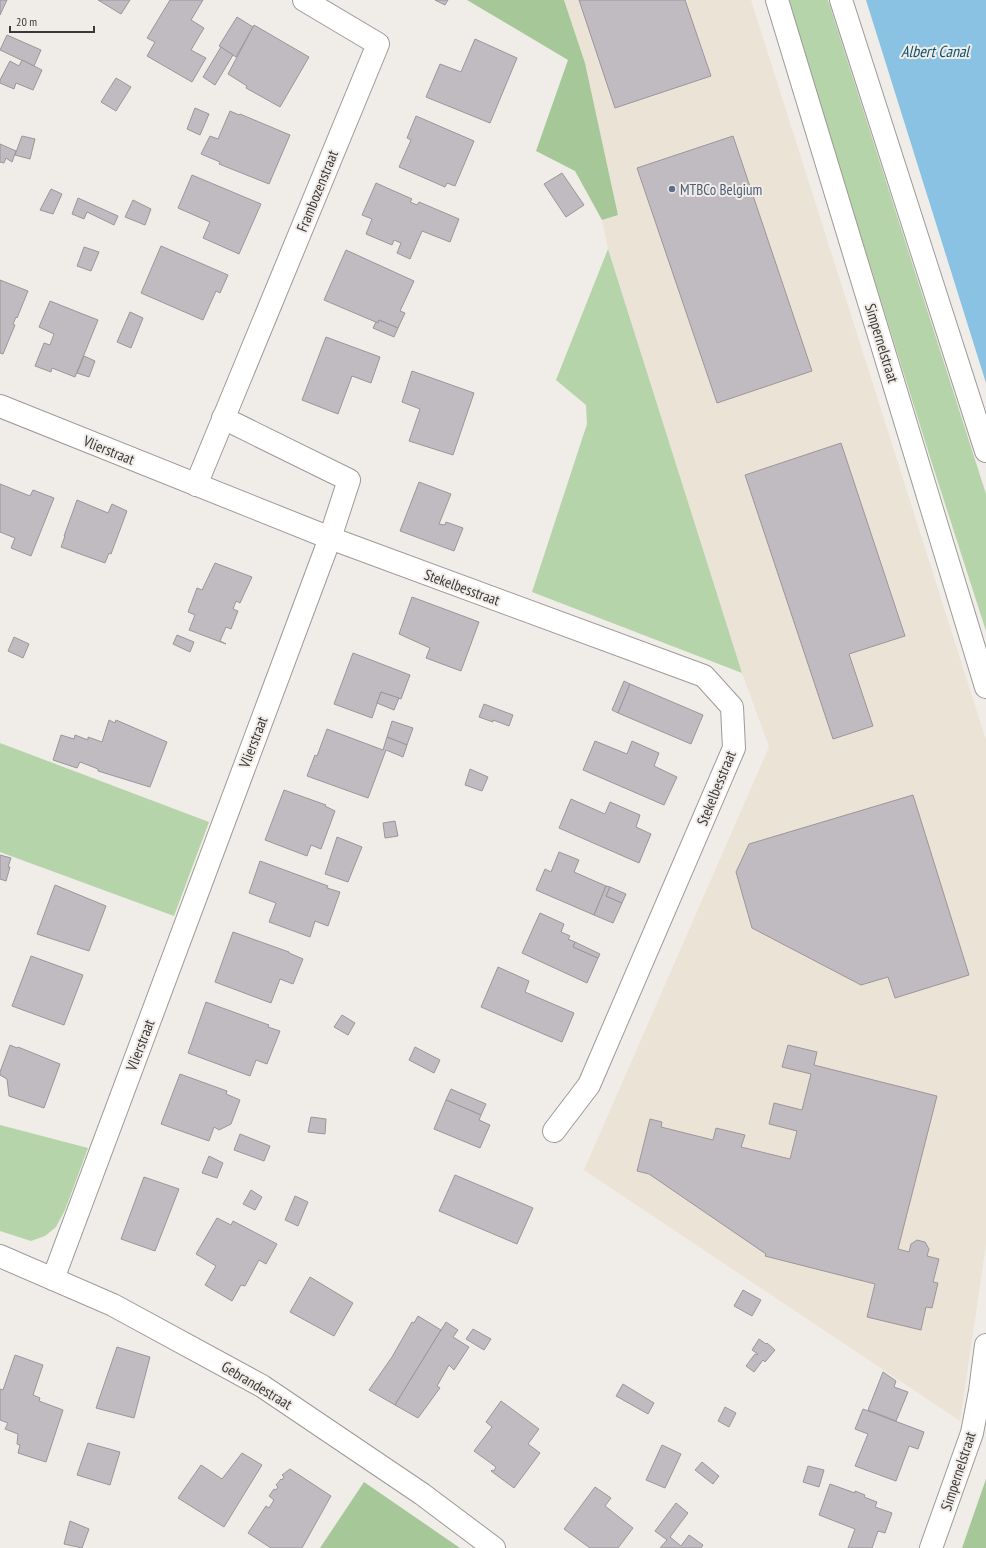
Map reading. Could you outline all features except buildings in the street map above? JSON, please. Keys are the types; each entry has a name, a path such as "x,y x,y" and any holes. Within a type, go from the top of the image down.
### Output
{"street":[{"name":"Frambozenstraat","path":"196,485 378,44 304,0"},
{"name":"Simpernelstraat","path":"778,0 986,687"},
{"path":"841,0 986,451"},
{"name":"Vlierstraat","path":"0,406 330,538 53,1279"},
{"path":"224,418 349,480 330,538"},
{"name":"Stekelbesstraat","path":"330,538 704,676 732,707 734,748 589,1085 554,1131"},
{"name":"Gebrandestraat","path":"0,1256 113,1305 262,1386 422,1494 494,1548"},
{"name":"Simpernelstraat","path":"931,1548 972,1433 980,1391 986,1345"}],"shaded area":[{"path":"564,0 751,0 986,740 986,1245 960,1421 584,1170 769,747 742,673 608,249 602,220 618,214 585,63"}],"green space":[{"path":"467,0 564,0 585,63 618,215 602,220 575,171 536,151 568,60"},
{"path":"787,0 828,0 986,494 986,631 929,454"},
{"path":"608,249 742,673 532,592 587,424 586,405 556,380"},
{"path":"0,743 209,822 174,916 0,852"},
{"path":"0,1125 88,1148 65,1210 56,1227 45,1236 31,1241 0,1231"},
{"path":"986,1479 986,1548 962,1548"},
{"path":"364,1482 460,1548 320,1548"}],"water":[{"name":"Albert Canal","path":"866,0 986,0 986,383"}],"place":[{"name":"MTBCo Belgium","path":"672,189"}]}
